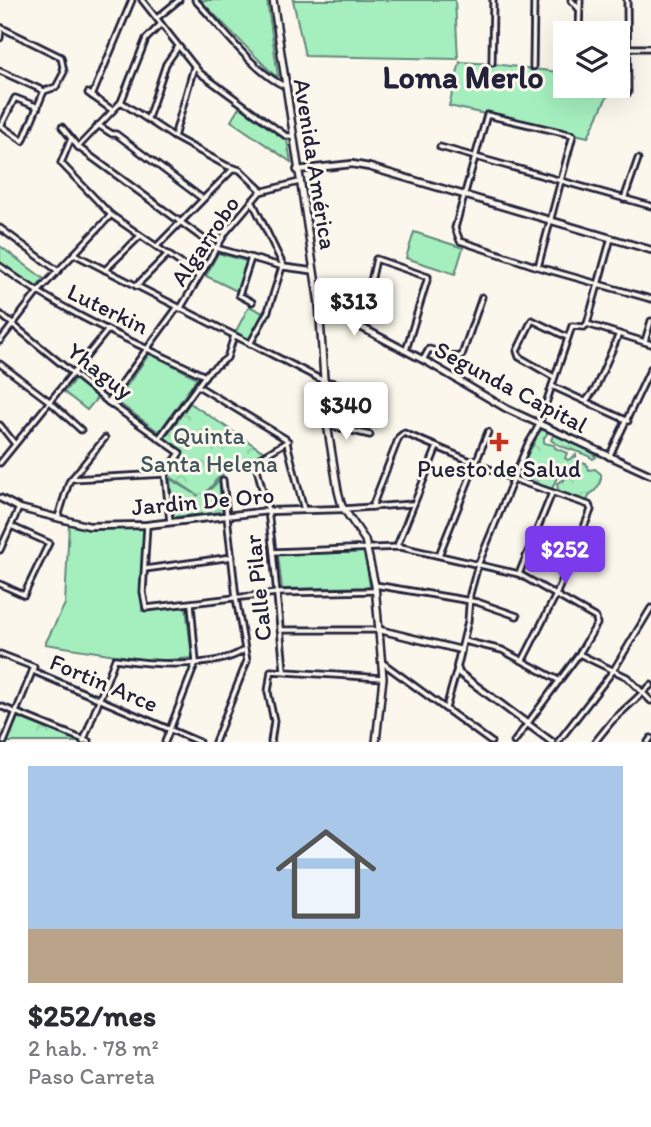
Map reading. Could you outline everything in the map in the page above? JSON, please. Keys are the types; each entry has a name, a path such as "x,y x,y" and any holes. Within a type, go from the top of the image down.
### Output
{"main road":[{"name":"Avenida América","path":"273,0 319,304 328,425 338,491 344,509 365,540 375,588 383,663 376,742"}],"street":[{"path":"113,110 90,94 132,0"},
{"path":"142,0 194,67 286,136 292,136"},
{"path":"157,18 179,0"},
{"path":"195,0 241,51 277,83 285,86"},
{"path":"492,63 493,0"},
{"path":"533,67 534,0"},
{"path":"571,0 580,10"},
{"path":"580,0 580,21"},
{"path":"627,0 627,21"},
{"path":"78,147 121,102 146,39 161,23"},
{"path":"0,38 1,28 62,58 64,72 58,85 44,91 23,141 1,126 15,98 37,107"},
{"path":"148,119 166,64 178,47"},
{"path":"630,48 651,48"},
{"path":"174,137 194,67"},
{"path":"0,71 44,91"},
{"path":"121,102 174,137 243,173 262,191"},
{"path":"538,267 573,135 487,115 455,230 460,241 538,267 651,299"},
{"path":"98,125 116,134 203,199"},
{"path":"62,127 78,147 216,248 283,267 314,271"},
{"path":"71,139 61,163 111,215 200,276"},
{"path":"440,147 651,206"},
{"path":"624,199 638,159"},
{"path":"297,170 358,164 651,250"},
{"path":"157,246 234,168"},
{"name":"Algarrobo","path":"108,402 179,309 216,248 252,201 262,191 299,182"},
{"path":"250,344 268,311 283,267 252,201"},
{"path":"0,341 37,293 111,215"},
{"path":"0,228 58,271"},
{"path":"105,270 140,236"},
{"path":"446,708 464,640 469,601 478,565 527,446 539,424 567,337 572,326 584,327 587,324 611,238"},
{"path":"74,254 324,381 377,392"},
{"path":"135,286 168,254"},
{"path":"251,258 239,295 252,302"},
{"path":"361,327 376,259 428,277 405,351"},
{"name":"Luterkin","path":"0,266 37,293 107,331 205,376"},
{"path":"423,360 429,349 454,357 462,355 482,297"},
{"name":"Segunda Capital","path":"319,304 423,360 507,410 651,475"},
{"name":"Yhaguy","path":"0,314 108,402 180,453 165,474"},
{"path":"554,377 519,357 517,351 532,320 567,337"},
{"path":"645,341 651,321"},
{"path":"587,324 651,344"},
{"path":"0,463 107,331"},
{"path":"586,401 595,390 619,334"},
{"path":"160,438 205,376 227,358 234,336"},
{"path":"0,364 49,401 81,430"},
{"path":"609,457 651,369"},
{"path":"643,385 651,387"},
{"path":"198,386 288,441 304,510"},
{"path":"552,386 628,421"},
{"path":"0,425 15,444"},
{"path":"328,425 370,435"},
{"path":"439,555 488,432"},
{"path":"372,507 402,433 513,480 586,504 591,510 556,595 523,660"},
{"path":"58,517 71,479 105,438"},
{"name":"Calle Pilar","path":"284,670 268,511 255,461 288,441"},
{"path":"397,546 437,447"},
{"path":"71,479 165,474 170,522"},
{"path":"215,742 246,664 223,480"},
{"path":"519,574 552,492"},
{"name":"Jardin De Oro","path":"0,498 19,508 89,526 147,525 268,511 413,504"},
{"path":"0,550 19,508"},
{"path":"147,525 143,592 146,608 277,593 375,588 469,601 516,616"},
{"path":"0,584 24,595 49,543 11,526"},
{"path":"273,552 397,546 519,574 597,621 579,654 514,742"},
{"path":"145,569 232,557"},
{"path":"166,742 196,662 191,604"},
{"path":"558,742 613,671 651,608"},
{"path":"280,630 380,630 461,650"},
{"path":"464,640 496,648 560,681"},
{"path":"83,741 115,659 155,664 196,662 230,657 244,650"},
{"name":"Fortin Arce","path":"0,654 199,742"},
{"path":"579,654 627,677 651,701"},
{"path":"383,663 491,742"},
{"path":"457,667 463,677 552,742"},
{"path":"4,742 33,669"},
{"path":"271,742 274,721 268,692 271,671 383,678"},
{"path":"595,742 612,721 651,685"},
{"path":"0,706 89,742"}],"green space":[{"path":"200,0 267,0 278,76 274,75"},
{"path":"293,0 455,0 458,59 305,56"},
{"path":"460,62 553,71 553,98 606,98 588,137 449,106"},
{"path":"240,106 287,140 291,162 231,121"},
{"path":"414,232 463,248 455,274 406,258"},
{"path":"0,246 44,279 35,289 0,263"},
{"path":"218,253 249,262 239,292 206,276"},
{"path":"249,306 265,314 250,341 235,333"},
{"path":"150,353 197,378 159,432 116,401"},
{"path":"75,379 98,397 87,410 64,392"},
{"name":"Quinta Santa Helena","path":"190,403 264,452 221,475 204,495 219,481 223,512 174,517 170,479 199,496 169,476 182,452 165,438"},
{"path":"542,429 549,431 544,443 554,445 567,453 565,458 568,460 576,455 577,463 586,463 589,470 595,469 601,474 599,485 586,503 577,500 575,503 570,502 566,494 558,490 557,483 564,478 557,477 552,489 538,487 536,482 520,479 518,473 535,437"},
{"path":"554,434 589,450 596,457 593,459 555,443 551,440"},
{"path":"69,523 87,529 145,527 142,611 186,607 192,658 154,661 45,644 65,604"},
{"path":"365,552 370,587 282,589 278,555"},
{"path":"18,717 79,741 79,742 7,742"}],"place":[{"name":"Puesto de Salud","path":"499,442"}],"district":[{"name":"Loma Merlo","path":"463,77"}]}
